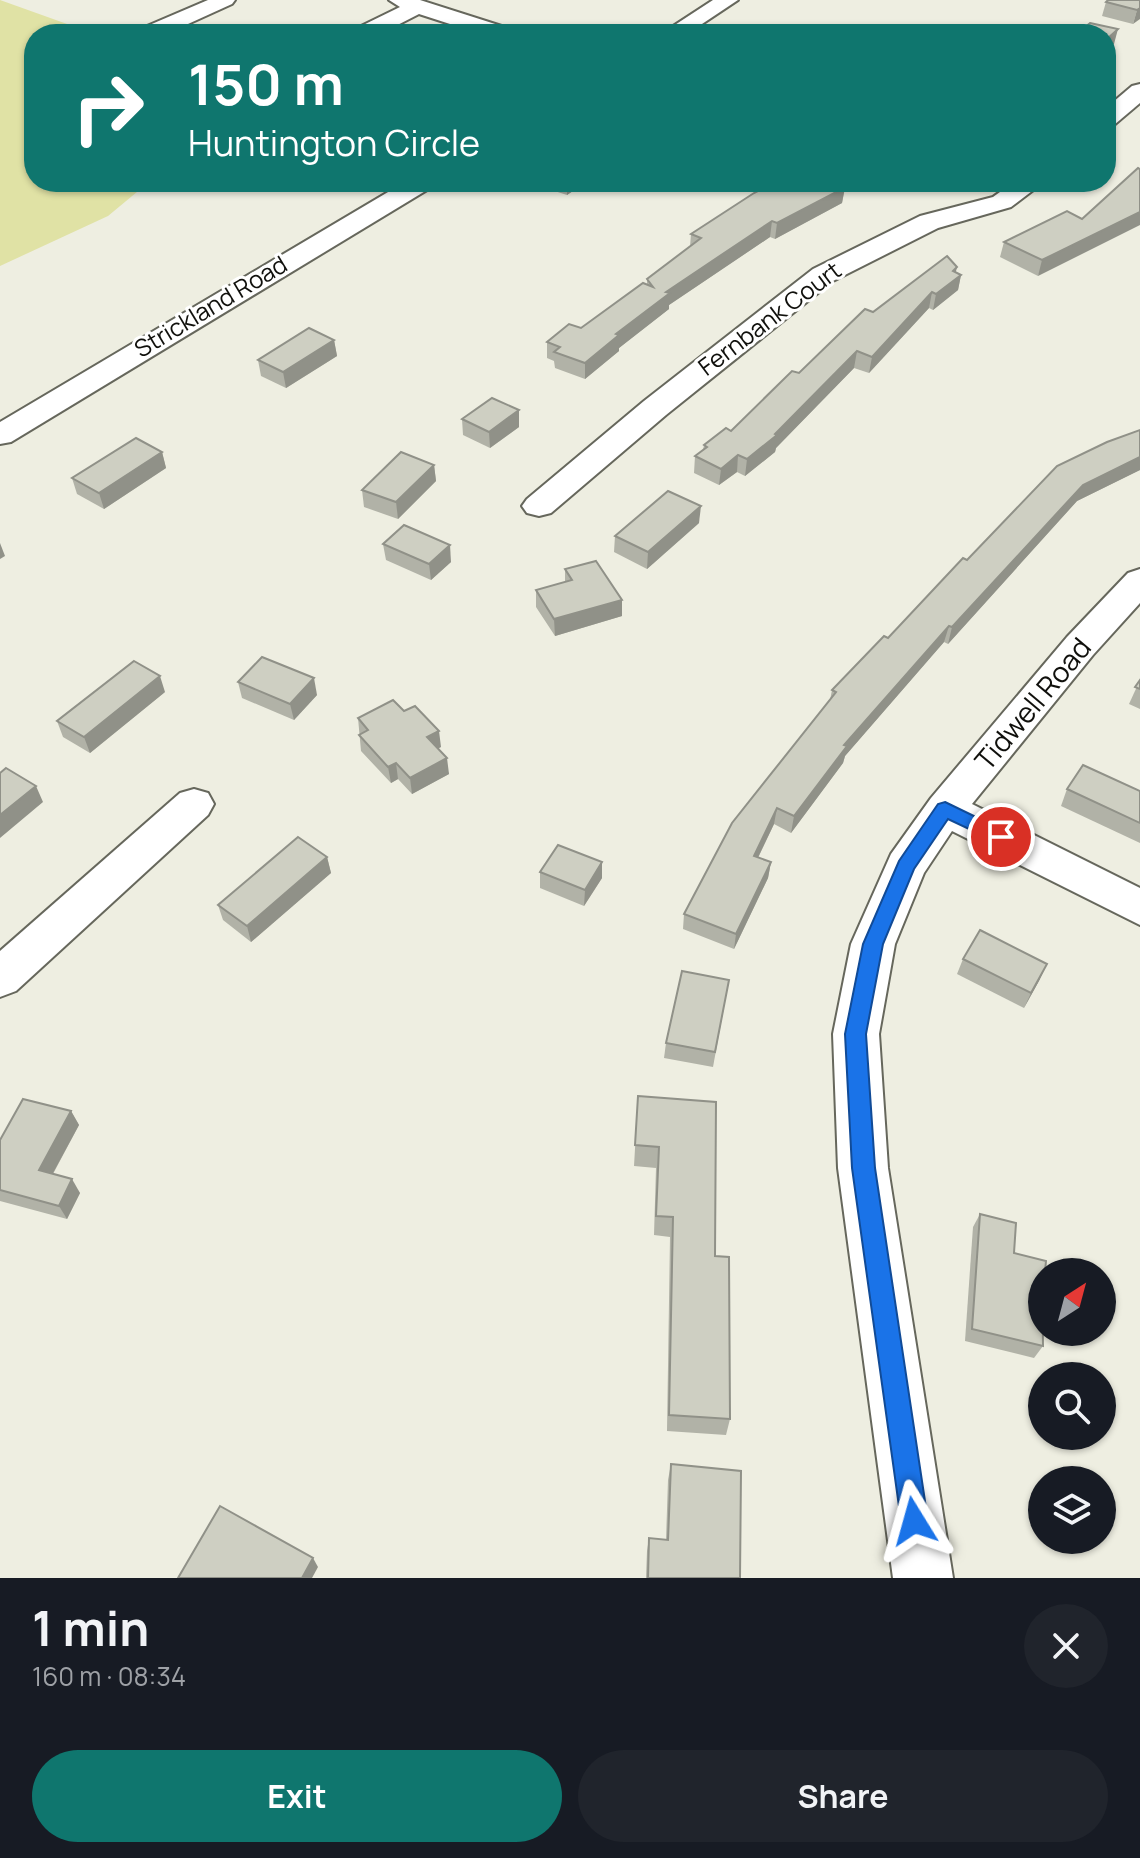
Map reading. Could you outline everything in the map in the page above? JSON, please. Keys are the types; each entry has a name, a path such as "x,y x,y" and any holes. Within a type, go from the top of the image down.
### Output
{"street":[{"path":"171,24 225,0"},
{"path":"688,24 728,0"},
{"path":"378,24 408,3 472,24"},
{"path":"1116,111 1140,91"},
{"name":"Strickland Road","path":"0,435 406,192"},
{"name":"Fernbank Court","path":"539,506 655,408 823,275 929,222 1002,202 1016,192"},
{"name":"Tidwell Road","path":"923,1578 863,1168 856,1034 873,944 906,866 945,809 1080,646 1140,581"},
{"path":"0,978 194,804"},
{"path":"945,809 1140,908"}],"green space":[{"path":"0,0 67,24 24,24 24,192 137,192 108,216 0,266"}],"building":[{"path":"1140,0 1140,8 1137,10 1106,2"},
{"path":"1140,169 1140,212 1042,260 1004,242 1067,211 1082,219 1112,192 1116,192 1116,188"},
{"path":"836,192 777,223 772,221 666,292 670,293 616,334 619,335 585,363 554,352 560,347 547,342 569,324 581,328 643,283 653,287 647,279 701,238 691,234 754,193"},
{"path":"947,256 957,267 953,271 961,275 936,294 932,292 872,357 857,351 777,435 747,459 738,455 721,469 695,456 726,428 731,431 792,371 799,373 865,309 873,312"},
{"path":"309,328 334,340 283,372 258,360"},
{"path":"492,398 519,410 489,432 462,419"},
{"path":"1140,430 1140,457 1083,485 952,627 949,626 844,745 847,746 794,816 777,808 754,856 771,862 736,934 684,914 732,823 836,692 832,690 884,636 888,638 963,558 967,560 1057,466"},
{"path":"136,438 162,452 99,493 72,478"},
{"path":"401,452 434,465 396,502 362,490"},
{"path":"668,491 701,506 648,552 615,536"},
{"path":"404,525 450,545 429,564 383,544"},
{"path":"596,561 622,600 554,619 536,590 572,580 565,569"},
{"path":"262,657 314,678 290,704 238,682"},
{"path":"134,661 160,676 84,737 57,721"},
{"path":"393,700 404,711 415,706 439,731 427,737 447,758 410,778 396,763 388,767 359,735 368,730 358,718"},
{"path":"1083,765 1140,791 1140,823 1067,789"},
{"path":"6,768 36,786 0,815 0,773"},
{"path":"298,837 327,857 247,926 218,905"},
{"path":"558,845 602,862 585,890 540,872"},
{"path":"980,930 1047,964 1031,993 963,959"},
{"path":"682,971 729,980 715,1052 666,1043"},
{"path":"638,1096 716,1102 715,1256 729,1257 730,1419 669,1415 673,1217 656,1216 659,1147 635,1145"},
{"path":"23,1099 71,1111 39,1170 72,1179 59,1206 0,1190 0,1140"},
{"path":"980,1214 1016,1223 1014,1253 1034,1258 1028,1258 1028,1342 972,1329"},
{"path":"671,1464 741,1471 740,1578 648,1578 649,1538 668,1540"},
{"path":"220,1506 313,1558 302,1578 178,1578"}],"route":[{"path":"914,1521 863,1168 856,1034 873,944 906,866 945,809 1001,837"}]}
